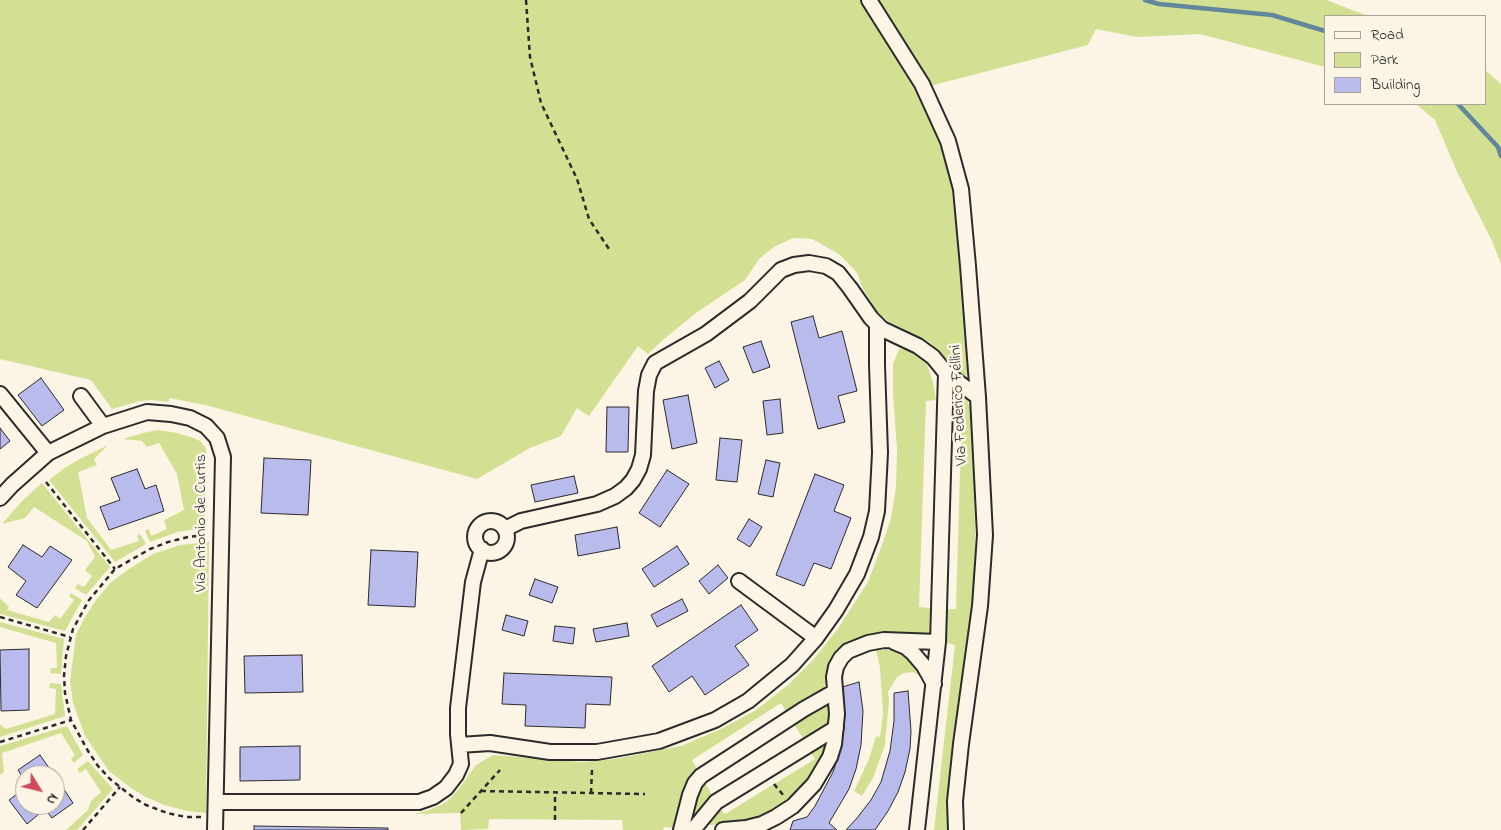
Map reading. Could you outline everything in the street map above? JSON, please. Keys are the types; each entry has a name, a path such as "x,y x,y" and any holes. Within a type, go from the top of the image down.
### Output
{"street":[{"name":"Via Federico Fellini","path":"869,0 922,84 948,141 961,189 978,397 985,535 980,606 955,801 956,830"},
{"path":"504,529 521,521 597,504 615,496 626,488 639,469 643,455 646,391 649,375 655,363 706,334 750,301 781,270 794,265 809,263 826,266 838,273 871,318 882,329 918,346 933,357 946,373 978,397"},
{"path":"459,745 490,743 550,752 598,752 659,741 715,720 748,701 792,665 816,638 836,610 857,574 871,537 878,511 880,454 877,324"},
{"path":"917,830 938,642 946,373"},
{"path":"0,394 48,453"},
{"path":"81,396 102,426"},
{"name":"Via Antonio de Curtis","path":"0,498 48,453 102,426 147,412 190,418 206,426 217,438 223,457 216,830"},
{"path":"493,521 498,522 506,533 506,542 500,550 491,553 482,549 476,542 476,534 480,526 493,521"},
{"path":"216,802 419,802 433,798 446,788 456,775 461,764 458,708 473,582 482,549"},
{"path":"739,581 816,638"},
{"path":"723,830 746,828 776,818 793,806 814,784 830,757 834,744 837,714 834,677 836,667 848,651 863,644 888,640 938,642"},
{"path":"888,640 906,647 912,652 924,666 934,684"},
{"path":"681,830 690,795 695,783 701,776 804,709 834,692"},
{"path":"693,830 716,802 836,728"}],"path":[{"path":"526,0 530,56 541,103 577,179 589,219 608,249"},
{"path":"46,482 115,569"},
{"path":"203,817 186,817 167,813 146,805 110,779 98,766 78,735 71,720 65,693 64,676 70,637 79,616 89,600 115,569 150,549 168,542 207,535"},
{"path":"0,617 70,637"},
{"path":"0,742 71,720"},
{"path":"461,813 500,770"},
{"path":"591,793 592,770"},
{"path":"83,830 120,787"},
{"path":"481,791 644,794"},
{"path":"555,792 555,820"}],"green space":[{"path":"0,0 860,0 918,91 943,148 953,190 968,372 966,375 960,375 929,342 888,321 877,312 861,285 858,274 839,254 812,239 793,238 774,247 759,259 745,280 696,313 648,354 638,346 589,416 577,408 561,436 530,448 477,479 209,406 170,398 168,402 140,401 112,409 91,380 0,359"},
{"path":"877,0 1326,0 1365,15 1324,15 1324,67 1200,34 1137,37 1096,29 1088,45 930,86"},
{"path":"1486,71 1501,84 1501,264 1492,241 1458,174 1435,120 1417,105 1486,105"},
{"path":"899,349 908,349 917,354 927,364 936,400 926,401 919,607 930,608 929,635 834,658 824,688 787,713 781,703 692,760 697,769 683,793 673,828 664,827 663,830 623,830 622,820 489,819 488,829 461,830 460,813 414,814 443,804 451,798 476,765 493,755 582,762 615,759 681,746 721,729 756,710 788,685 814,659 839,627 868,582 891,518 896,487 897,449 893,364"},
{"path":"962,395 966,398 972,412 976,564 967,647 950,762 948,830 934,830 955,645 947,643 947,609 956,609 962,402 953,401 957,396"},
{"path":"158,430 194,438 205,447 207,454 204,528 177,532 150,542 145,531 149,529 151,536 167,529 164,520 184,510 177,474 159,443 147,447 142,441 123,439"},
{"path":"108,445 94,459 97,465 78,472 87,518 111,550 139,541 137,536 140,534 146,544 115,562 49,480 78,460"},
{"path":"42,483 110,567 86,595 75,588 78,584 84,587 92,576 85,570 95,557 87,541 34,507 25,518 2,524 22,501"},
{"path":"209,542 206,813 187,811 164,805 131,788 109,771 85,736 73,703 70,681 76,635 96,600 111,582 153,554 180,545"},
{"path":"71,593 82,600 65,631 0,614 0,598 9,607 7,610 49,622 55,615 60,619 74,600 69,596"},
{"path":"0,622 64,639 61,674 50,673 51,668 57,668 56,643 0,627"},
{"path":"876,650 891,650 902,655 919,668 926,679 913,672 904,673 897,677 888,692 889,701 885,745 873,778 862,796 854,791 869,759 876,736 880,737 883,713 880,667"},
{"path":"50,683 61,684 65,716 0,737 0,724 6,729 55,714 56,689 49,688"},
{"path":"828,702 828,724 804,740 794,724"},
{"path":"67,726 83,755 74,763 71,759 75,755 61,733 2,753 4,772 0,775 0,746"},
{"path":"828,740 823,756 816,768 807,780 782,804 766,815 736,824 705,825 720,808 725,814 815,759 810,751"},
{"path":"88,761 113,789 77,830 66,830 88,810 91,801 101,792 86,769 80,773 77,769"},
{"path":"704,780 713,797 691,823 695,802"}],"building":[{"path":"813,316 819,338 842,331 857,391 838,396 845,422 818,429 791,322"},
{"path":"761,341 770,367 753,373 743,347"},
{"path":"719,361 729,380 715,388 705,368"},
{"path":"41,378 64,410 42,426 18,395"},
{"path":"688,395 697,443 672,449 663,400"},
{"path":"780,399 783,433 767,435 763,401"},
{"path":"607,407 629,407 628,452 606,452"},
{"path":"0,428 10,441 0,449"},
{"path":"720,438 742,440 737,482 716,480"},
{"path":"264,458 311,460 308,515 261,513"},
{"path":"766,460 780,463 773,497 758,494"},
{"path":"137,469 145,489 156,485 164,511 109,530 100,507 120,500 111,478"},
{"path":"667,470 689,484 660,527 639,513"},
{"path":"815,474 844,485 834,511 851,518 831,569 814,563 804,586 776,575"},
{"path":"574,476 578,493 535,502 531,485"},
{"path":"749,519 762,527 750,547 737,539"},
{"path":"617,527 620,548 578,556 575,535"},
{"path":"23,545 42,557 50,546 72,560 37,608 16,595 26,581 8,567"},
{"path":"677,546 689,564 654,587 642,569"},
{"path":"371,550 418,552 415,607 368,605"},
{"path":"718,565 728,578 709,594 699,581"},
{"path":"535,579 558,587 552,603 529,595"},
{"path":"682,599 688,611 657,627 651,615"},
{"path":"741,605 758,630 735,646 749,665 705,695 692,676 669,692 652,666"},
{"path":"506,615 528,621 524,636 502,630"},
{"path":"627,623 629,636 596,642 593,629"},
{"path":"555,626 575,628 573,644 553,641"},
{"path":"29,649 29,710 1,711 0,650"},
{"path":"302,655 303,692 245,693 244,656"},
{"path":"504,673 612,677 610,705 586,704 585,728 525,726 526,705 502,704"},
{"path":"859,682 863,711 861,745 849,789 829,823 837,830 790,830 793,821 807,817 833,772 841,748 844,725 839,688"},
{"path":"908,691 911,731 910,749 898,792 875,830 846,830 871,800 881,782 890,751 894,721 894,693"},
{"path":"300,746 300,780 240,781 240,747"},
{"path":"40,755 47,765 25,765"},
{"path":"65,791 73,803 65,809"},
{"path":"15,796 15,808 9,800"},
{"path":"20,815 38,815 27,824"},
{"path":"254,826 388,828 388,830 254,830"}],"waterway":[{"path":"1145,0 1159,4 1272,15 1324,31"},
{"path":"1459,105 1498,147 1501,156"}]}
